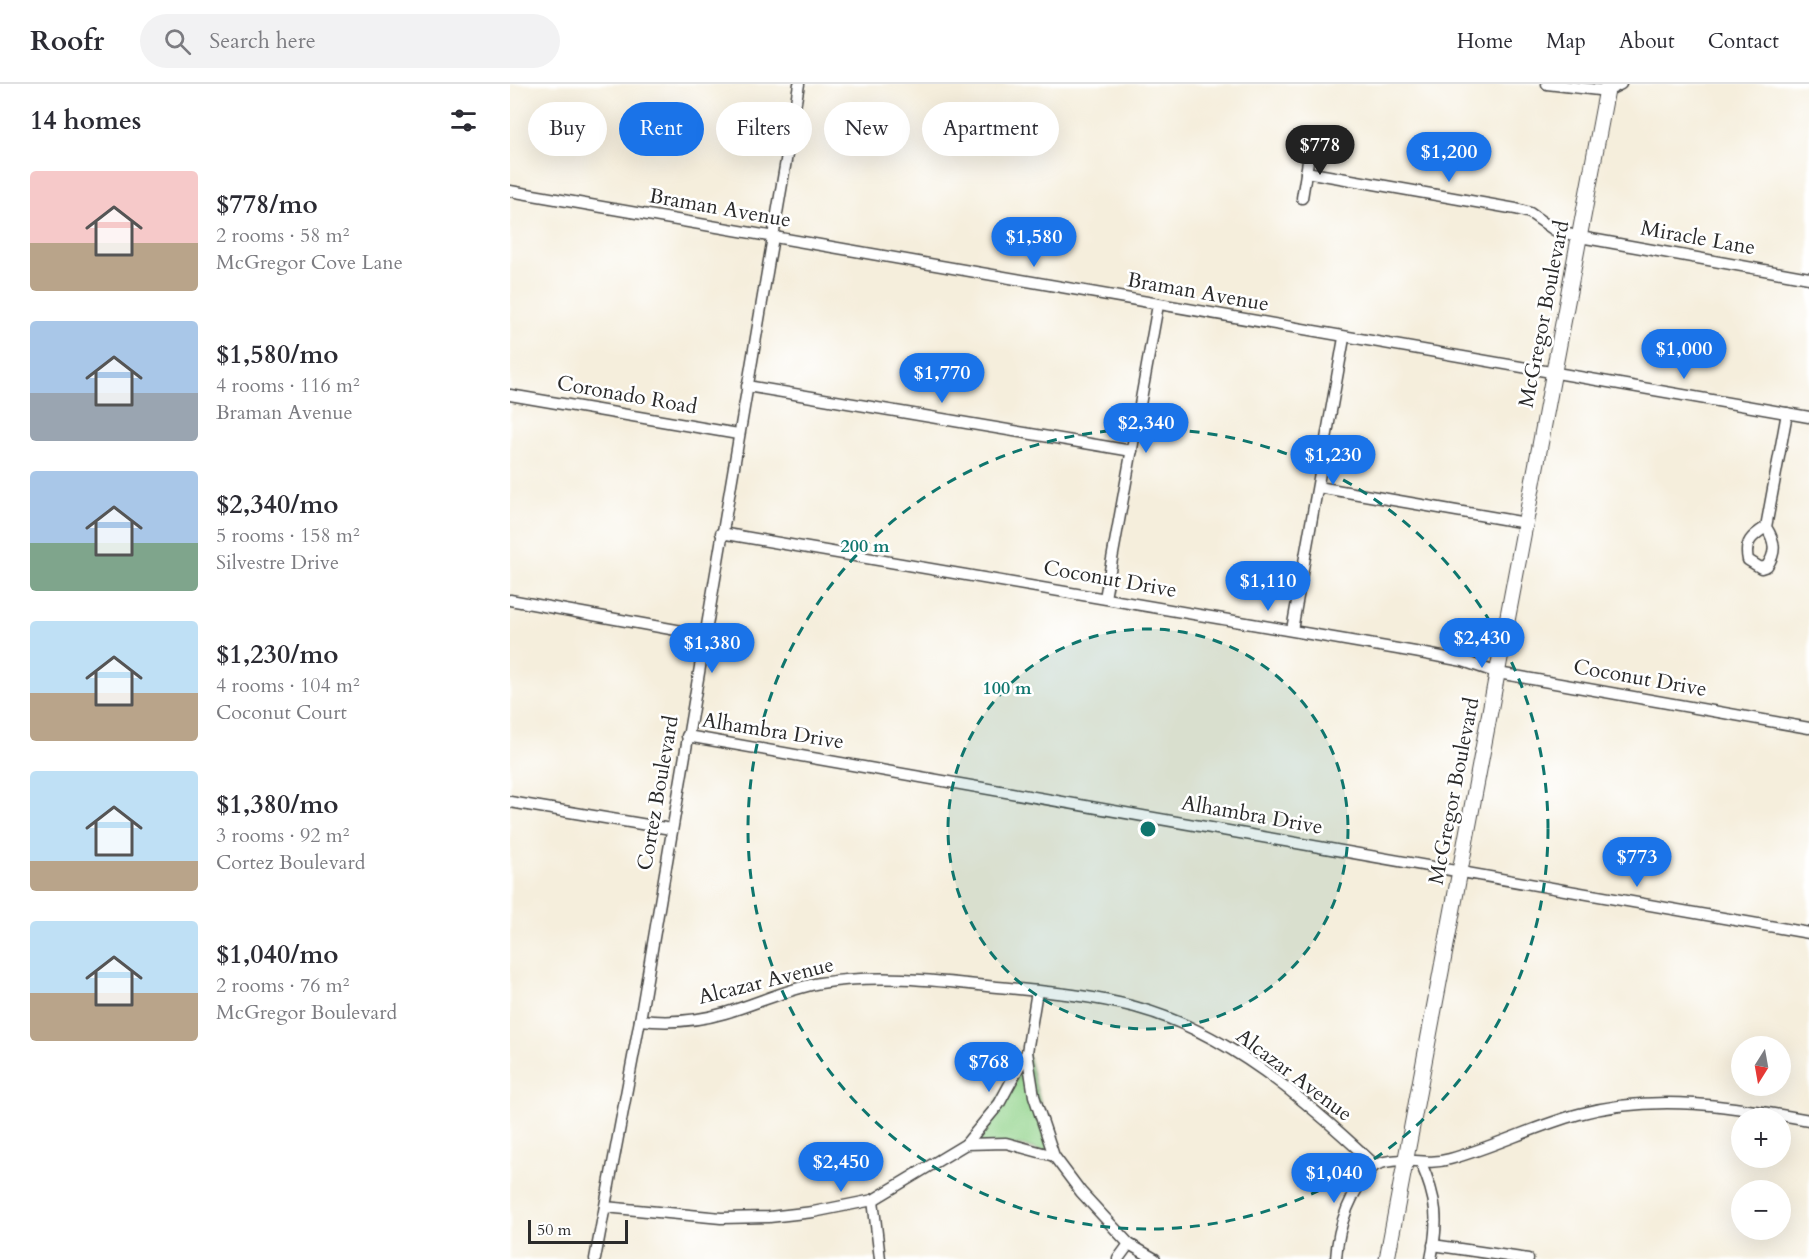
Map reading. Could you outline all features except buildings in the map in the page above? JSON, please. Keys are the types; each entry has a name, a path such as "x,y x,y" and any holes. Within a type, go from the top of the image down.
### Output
{"main road":[{"name":"McGregor Boulevard","path":"1387,1259 1554,371 1612,86"}],"street":[{"name":"Cortez Boulevard","path":"596,1259 640,1020 799,84"},
{"path":"1547,84 1612,86"},
{"path":"1302,198 1310,149"},
{"name":"Miracle Lane","path":"1306,172 1516,209 1530,213 1554,230 1580,237 1809,278"},
{"name":"Braman Avenue","path":"510,191 1344,338 1524,369 1554,371 1809,417"},
{"path":"1105,598 1158,305"},
{"path":"1292,630 1344,338"},
{"path":"747,386 1132,451"},
{"name":"Coronado Road","path":"510,394 738,434"},
{"path":"1766,527 1787,413"},
{"path":"1318,487 1526,523"},
{"name":"Coconut Drive","path":"721,533 1292,630 1463,661 1498,673 1809,728"},
{"path":"510,600 704,635"},
{"name":"Alhambra Drive","path":"687,736 1809,933"},
{"path":"510,802 671,829"},
{"name":"Alcazar Avenue","path":"640,1020 703,1018 819,983 846,981 917,980 1108,1000 1167,1017 1246,1059 1291,1092 1375,1165"},
{"path":"1037,991 1028,1052 1034,1096 1054,1156 1081,1192 1128,1244 1155,1259"},
{"path":"605,1207 695,1217 769,1217 821,1211 873,1200 966,1144 999,1104 1028,1052"},
{"path":"1336,1259 1338,1238 1350,1202 1362,1179 1375,1165 1389,1159 1406,1158 1421,1163 1450,1159 1531,1128 1581,1113 1622,1105 1668,1102 1722,1105 1809,1120"},
{"path":"966,1144 1006,1143 1054,1156"},
{"path":"1421,1163 1432,1188 1438,1216 1431,1259"},
{"path":"873,1200 880,1259"},
{"path":"1118,1259 1128,1244"},
{"path":"1433,1245 1528,1259"}],"green space":[{"path":"1027,1052 1054,1156 1025,1146 966,1144 981,1127"}]}
